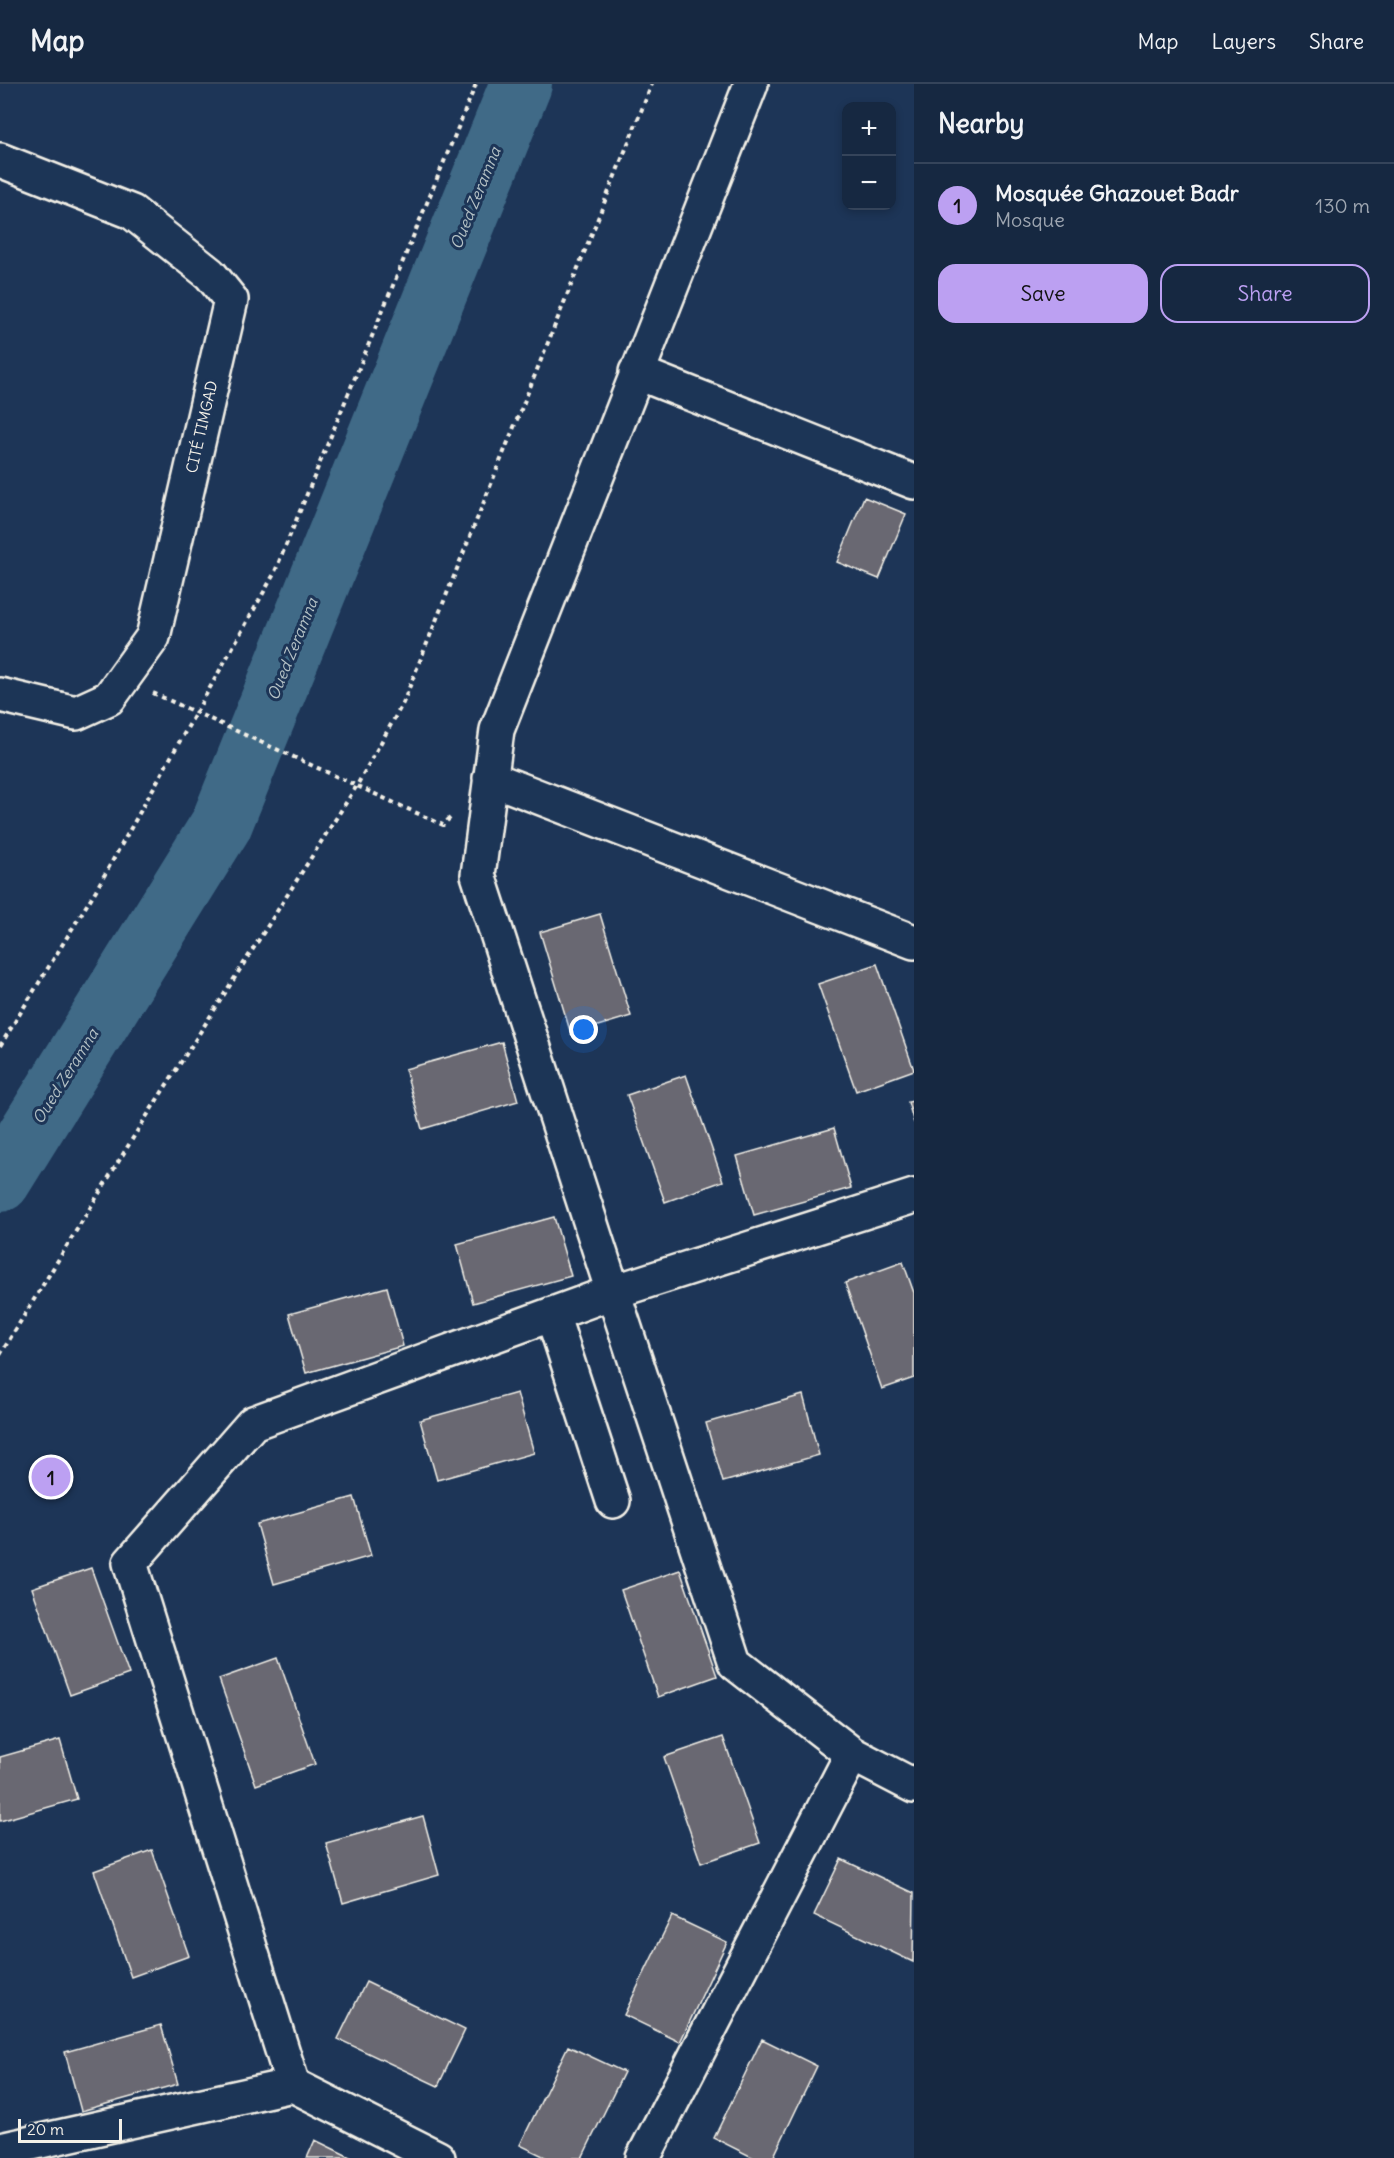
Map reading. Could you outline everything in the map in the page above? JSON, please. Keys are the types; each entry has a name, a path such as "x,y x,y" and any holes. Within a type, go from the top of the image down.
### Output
{"street":[{"path":"751,84 497,730 478,875 735,1663 852,1754 914,1786"},
{"name":"CITÉ TIMGAD","path":"0,160 132,212 210,274 231,300 153,637 109,698 76,713 0,695"},
{"path":"636,372 914,482"},
{"path":"490,778 914,942"},
{"path":"293,2085 130,1563 253,1423 613,1292 914,1196"},
{"path":"552,1314 613,1501"},
{"path":"643,2158 852,1754"},
{"path":"0,2150 293,2085 438,2158"}],"path":[{"path":"0,1046 96,890 274,574 476,84"},
{"path":"0,1355 136,1133 356,787 402,703 652,84"},
{"path":"122,680 196,711 356,787 443,825 451,817"}],"building":[{"path":"864,497 906,514 879,579 837,562"},
{"path":"600,914 631,1016 571,1034 540,932"},
{"path":"877,964 914,1070 856,1091 818,984"},
{"path":"502,1042 518,1101 422,1129 405,1069"},
{"path":"686,1075 723,1181 665,1202 627,1095"},
{"path":"914,1101 914,1123 908,1102"},
{"path":"834,1128 851,1188 754,1215 737,1156"},
{"path":"554,1217 571,1276 473,1303 457,1244"},
{"path":"903,1262 914,1293 914,1378 882,1389 845,1283"},
{"path":"387,1287 403,1346 306,1373 289,1314"},
{"path":"517,1393 534,1453 437,1480 420,1420"},
{"path":"803,1395 819,1455 723,1482 706,1423"},
{"path":"354,1497 371,1556 274,1584 257,1524"},
{"path":"91,1568 129,1674 70,1695 32,1588"},
{"path":"680,1570 717,1676 658,1697 621,1590"},
{"path":"278,1658 315,1764 256,1785 219,1679"},
{"path":"723,1737 760,1843 701,1863 664,1757"},
{"path":"60,1740 77,1799 0,1821 0,1757"},
{"path":"423,1816 439,1875 343,1903 326,1843"},
{"path":"152,1850 189,1956 131,1977 94,1871"},
{"path":"841,1859 914,1893 913,1962 814,1915"},
{"path":"672,1916 727,1942 680,2042 624,2015"},
{"path":"366,1982 465,2030 438,2086 338,2039"},
{"path":"161,2025 178,2084 81,2111 65,2052"},
{"path":"762,2039 817,2066 773,2158 754,2158 714,2138"},
{"path":"568,2046 624,2072 582,2158 547,2158 520,2145"},
{"path":"315,2140 352,2158 307,2158"}],"waterway":[{"name":"Oued Zeramna","path":"0,1181 221,825 521,84"}],"place":[{"name":"Mosquée Ghazouet Badr","path":"51,1477"}]}
